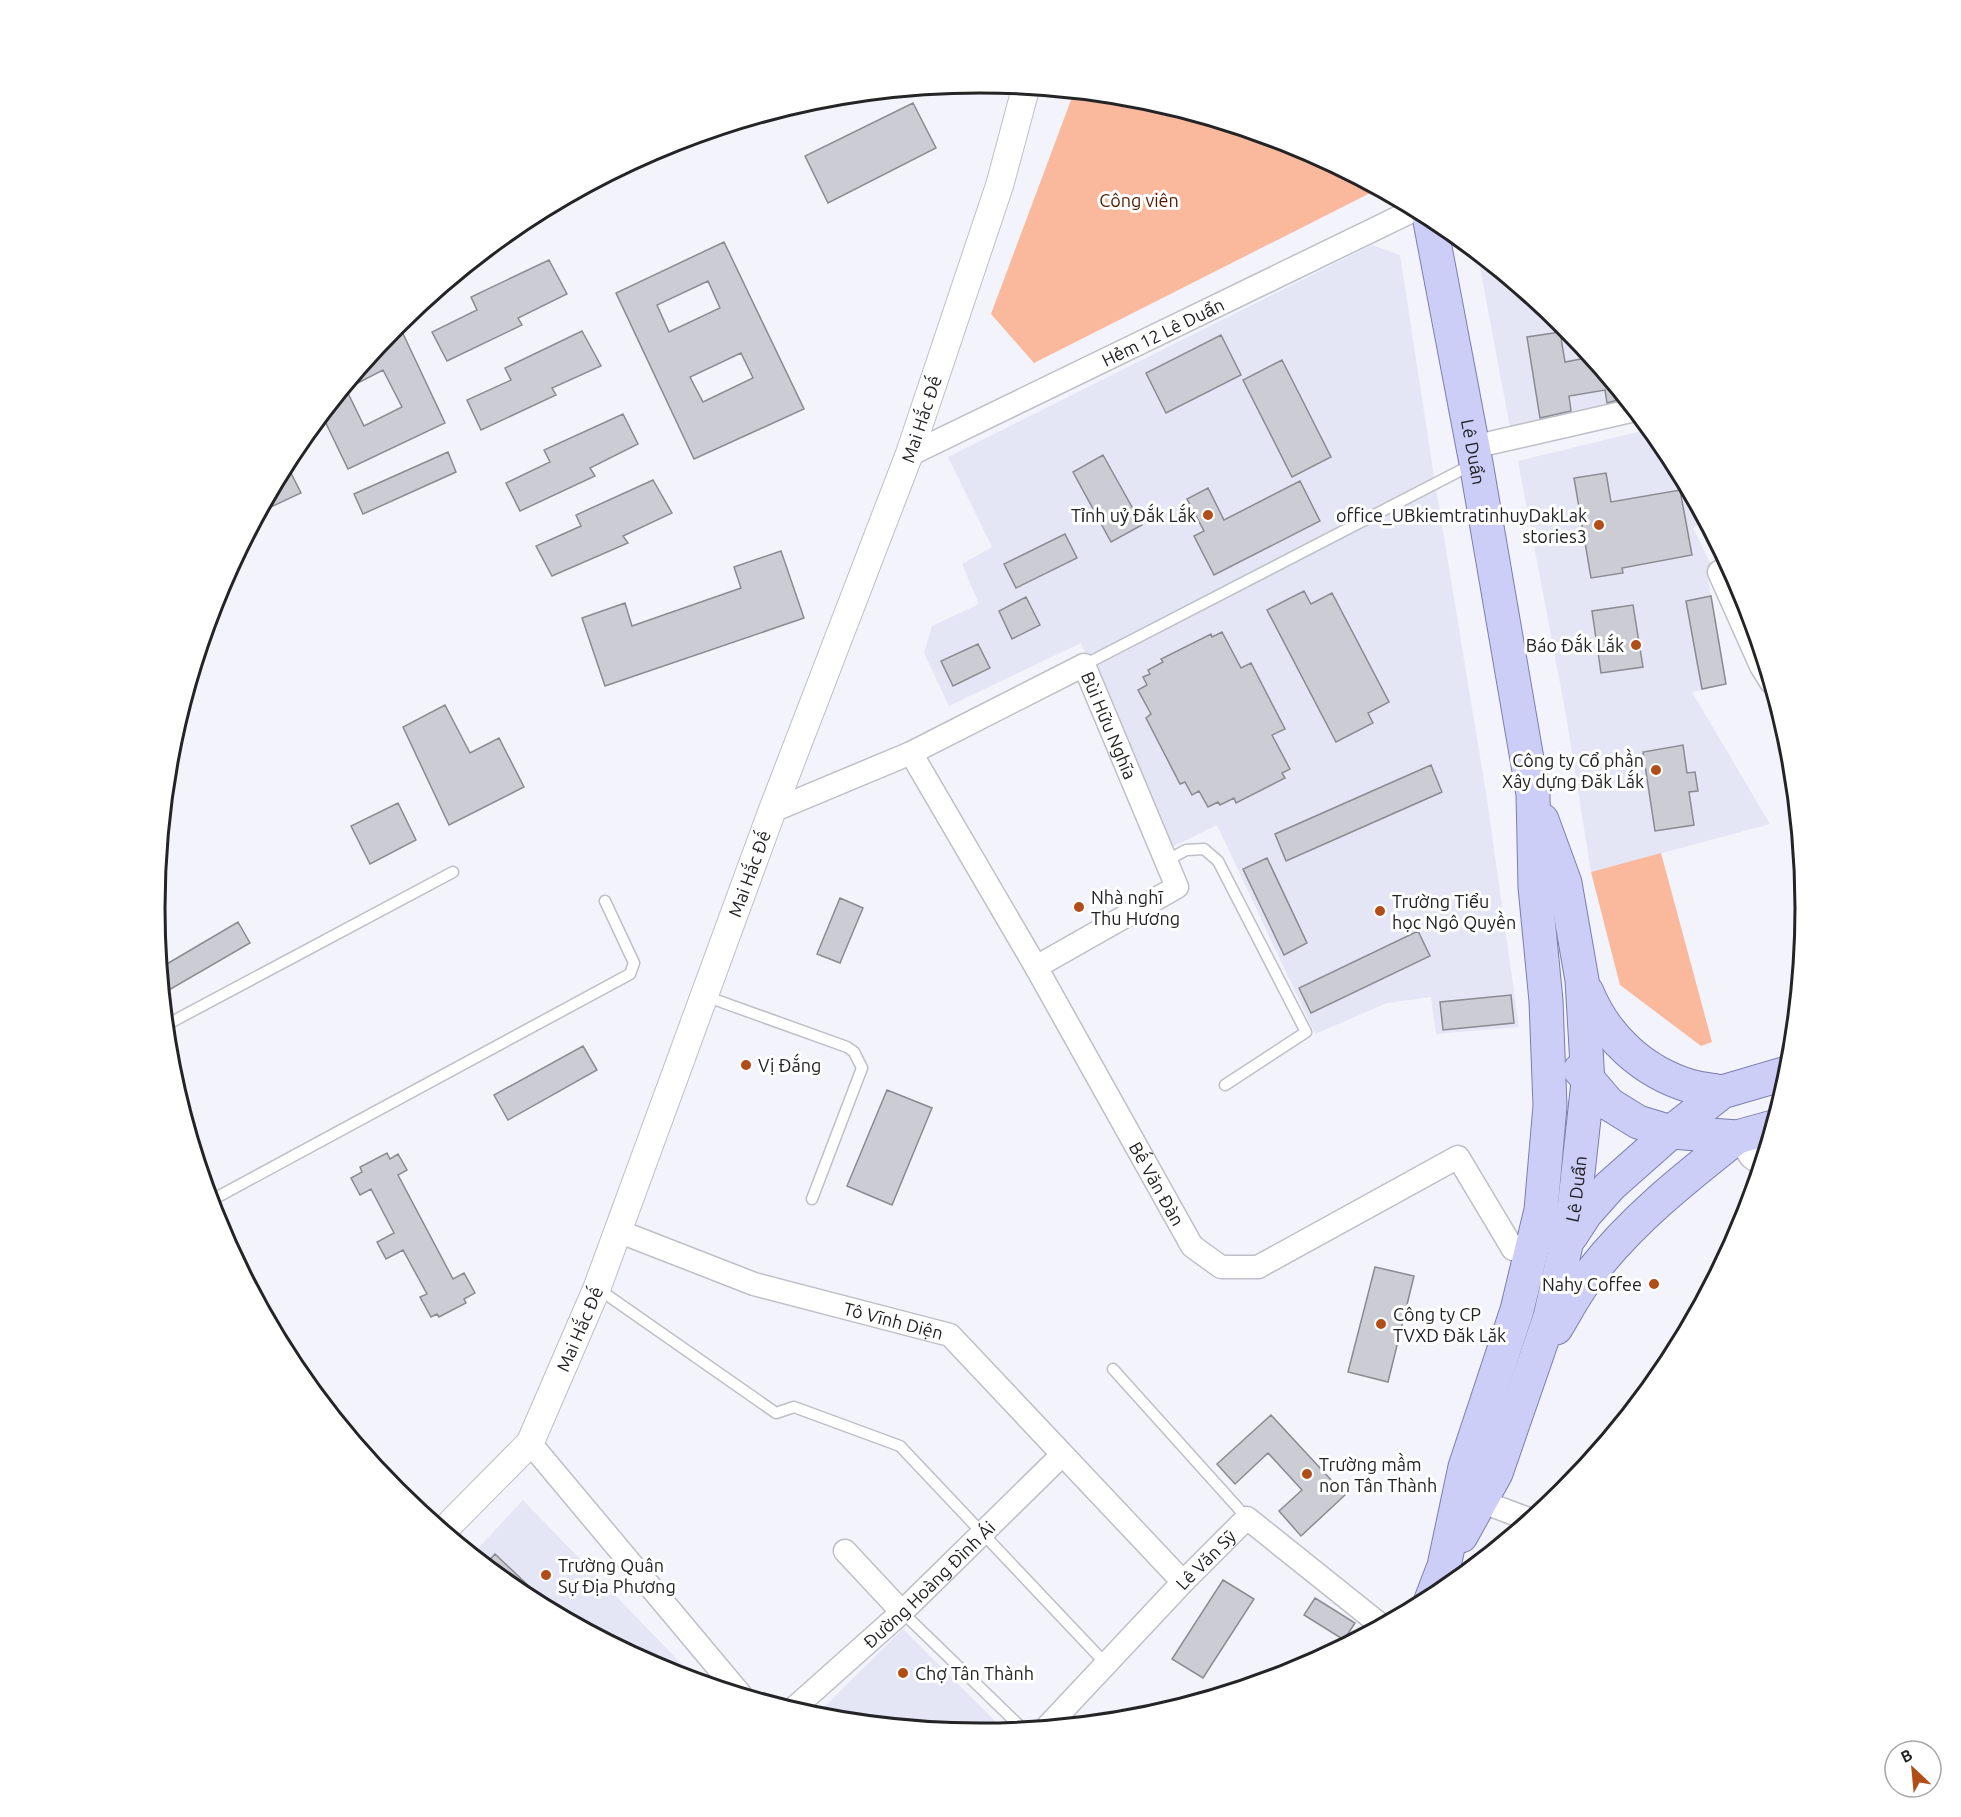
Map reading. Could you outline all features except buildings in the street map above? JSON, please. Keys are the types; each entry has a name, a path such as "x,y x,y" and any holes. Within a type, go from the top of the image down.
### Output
{"main road":[{"name":"Lê Duẩn","path":"1431,228 1475,455 1533,794 1535,887 1546,1001 1550,1106 1541,1210 1517,1310 1465,1467 1444,1566"},
{"name":"Lê Duẩn","path":"1437,1585 1444,1566 1496,1473 1550,1317 1574,1209 1588,1082 1582,980 1565,883 1533,794"},
{"path":"1582,980 1594,1010 1609,1033 1631,1054 1660,1074 1690,1086 1722,1092"},
{"path":"1546,1001 1562,1040 1588,1082 1609,1104 1638,1122 1671,1132 1737,1137 1765,1129"},
{"path":"1517,1310 1586,1213 1610,1186 1671,1132 1722,1092 1778,1075"},
{"path":"1722,1092 1737,1137"},
{"path":"1532,1368 1589,1274 1632,1226 1680,1182 1737,1137"}],"street":[{"name":"Mai Hắc Đế","path":"448,1526 530,1443 597,1288 772,811 909,455 1000,184 1024,95"},
{"name":"Mai Hắc Đế","path":"1000,184 1042,96"},
{"name":"Hẻm 12 Lê Duẩn","path":"909,455 1407,213"},
{"path":"1475,455 1627,412"},
{"path":"1722,570 1719,572 1755,652"},
{"name":"Bùi Hữu Nghĩa","path":"772,811 911,753 1084,665 1177,887 1036,967"},
{"name":"Bế Văn Đàn","path":"911,753 1036,967 1192,1246 1221,1267 1258,1267 1458,1157 1513,1249 1531,1253"},
{"path":"1737,1137 1756,1161"},
{"name":"Tô Vĩnh Diện","path":"618,1231 754,1284 950,1335 1183,1582"},
{"path":"530,1443 733,1685"},
{"name":"Đường Hoàng Đình Ái","path":"800,1703 902,1612 1062,1455"},
{"path":"1480,1501 1523,1517"},
{"name":"Lê Văn Sỹ","path":"1054,1720 1183,1582 1247,1518 1376,1621"},
{"path":"845,1551 902,1612"}],"lane":[{"path":"1084,665 1475,455"},
{"path":"1166,861 1186,850 1204,849 1218,861 1306,1032 1225,1085"},
{"path":"173,1021 453,872"},
{"path":"218,1197 630,974 634,963 605,901"},
{"path":"704,996 847,1047 858,1058 862,1068 812,1199"},
{"path":"597,1288 776,1413 794,1407 900,1446 1107,1665"},
{"path":"1113,1369 1247,1518"},
{"path":"902,1612 1016,1723"}],"shaded area":[{"name":"Tỉnh uỷ Đắk Lắk","path":"1372,245 1400,255 1487,799 1519,1027 1436,1034 1431,997 1387,1003 1315,1034 1217,825 1172,847 1081,643 949,706 924,653 932,626 979,604 962,564 992,547 948,457"},
{"path":"1479,264 1518,295 1557,332 1594,371 1628,413 1513,443"},
{"path":"1641,431 1659,455 1699,524 1693,528 1713,569 1707,573 1726,684 1692,692 1770,824 1591,872 1566,715 1518,461"},
{"name":"Trường Quân Sự Địa Phương","path":"523,1500 686,1669 620,1640 573,1615 527,1587 477,1549"},
{"name":"Chợ Tân Thành","path":"903,1629 997,1723 927,1722 874,1717 823,1708"}],"green space":[{"name":"Công viên","path":"1072,99 1140,109 1243,136 1293,155 1371,193 1034,363 991,314"},
{"path":"1661,853 1712,1042 1701,1046 1620,985 1591,872"}],"place":[{"name":"Tỉnh uỷ Đắk Lắk","path":"1208,515"},
{"name":"office_UBkiemtratinhuyDakLak stories3","path":"1599,525"},
{"name":"Báo Đắk Lắk","path":"1636,645"},
{"name":"Công ty Cổ phần Xây dựng Đăk Lắk","path":"1656,770"},
{"name":"Nhà nghĩ Thu Hương","path":"1079,907"},
{"name":"Trường Tiểu học Ngô Quyền","path":"1380,911"},
{"name":"Vị Đắng","path":"746,1065"},
{"name":"Nahy Coffee","path":"1654,1284"},
{"name":"Công ty CP TVXD Đăk Lăk","path":"1381,1324"},
{"name":"Trường mầm non Tân Thành","path":"1307,1474"},
{"name":"Trường Quân Sự Địa Phương","path":"546,1575"},
{"name":"Chợ Tân Thành","path":"903,1673"}]}
